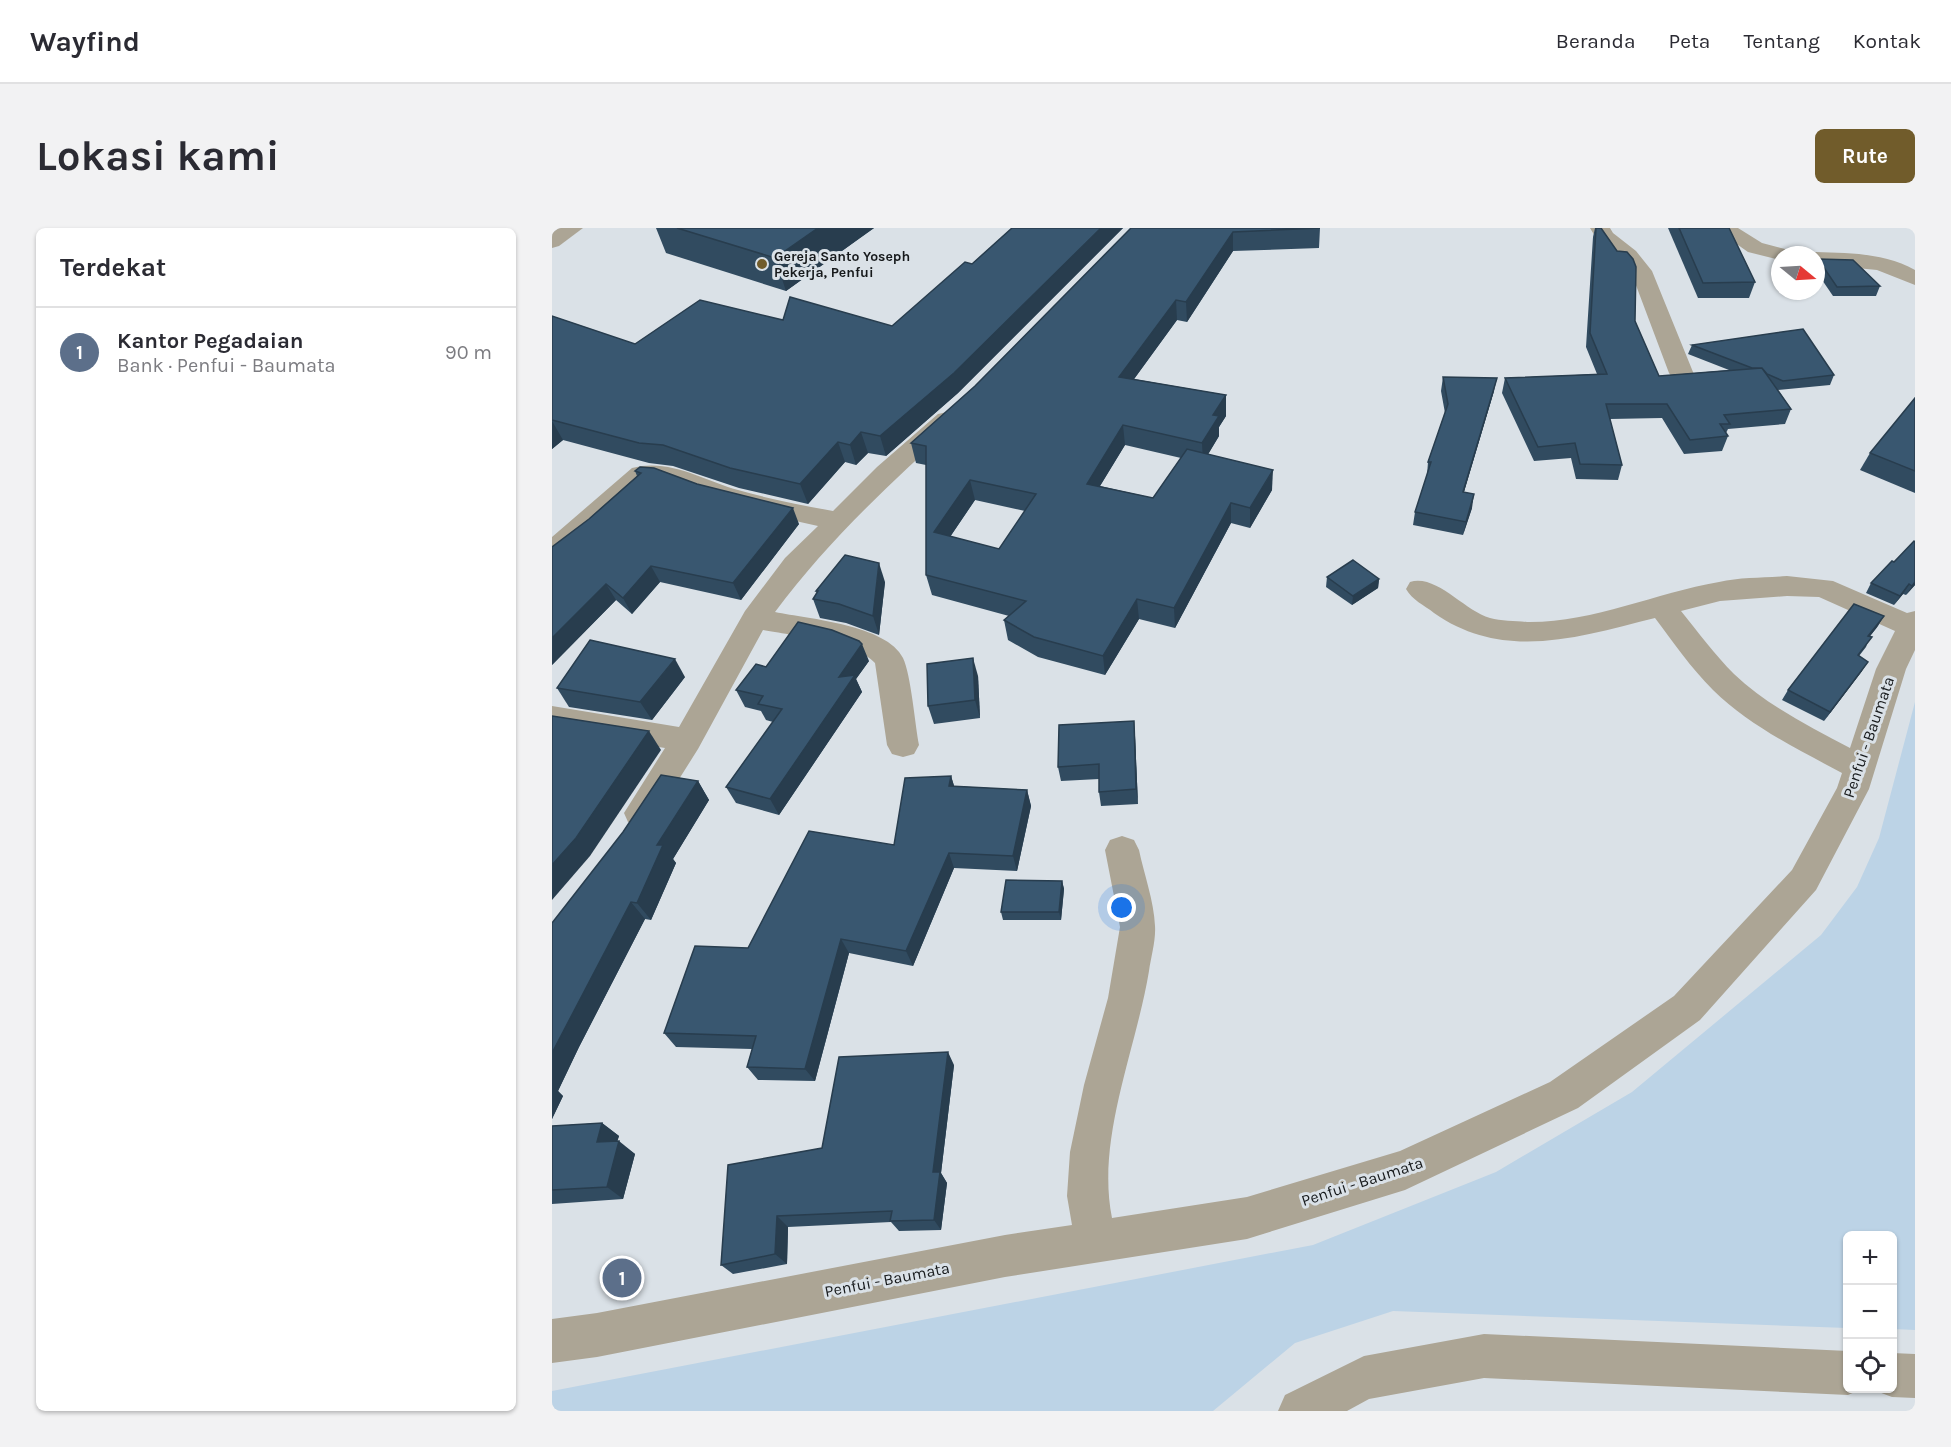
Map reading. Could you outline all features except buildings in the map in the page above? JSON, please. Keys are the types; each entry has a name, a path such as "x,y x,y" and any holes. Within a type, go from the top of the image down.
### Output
{"street":[{"path":"552,242 573,228"},
{"path":"1600,228 1605,237 1629,255 1641,270 1681,373 1686,380"},
{"path":"1724,228 1755,248 1771,252"},
{"path":"1825,259 1868,262 1892,267 1915,279"},
{"path":"623,838 687,740 755,618 795,565 886,473 969,400"},
{"path":"552,552 641,474 655,472 691,481 711,491 770,508 837,521"},
{"path":"1420,590 1453,612 1485,628 1528,632 1583,626 1720,591 1748,588 1823,588 1914,624"},
{"path":"1661,606 1724,681 1793,732 1859,767"},
{"path":"755,618 863,640 880,649 889,660 903,745"},
{"name":"Penfui - Baumata","path":"552,1341 597,1335 1005,1256 1246,1218 1405,1170 1564,1095 1687,1008 1804,880 1852,789 1891,669 1914,624"},
{"path":"552,718 687,740"},
{"path":"1096,1242 1087,1196 1090,1152 1103,1085 1126,998 1138,927 1122,850"},
{"path":"1301,1411 1364,1378 1484,1356 1843,1373"},
{"path":"1897,1376 1915,1377"}],"shaded area":[{"path":"1915,702 1915,1330 1897,1329 1897,1231 1843,1231 1843,1328 1393,1311 1295,1343 1213,1411 552,1411 552,1391 1313,1245 1496,1172 1632,1092 1821,935 1857,887 1879,838"}],"place":[{"name":"Gereja Santo Yoseph Pekerja, Penfui","path":"762,264"},
{"name":"Kantor Pegadaian","path":"622,1278"}]}
